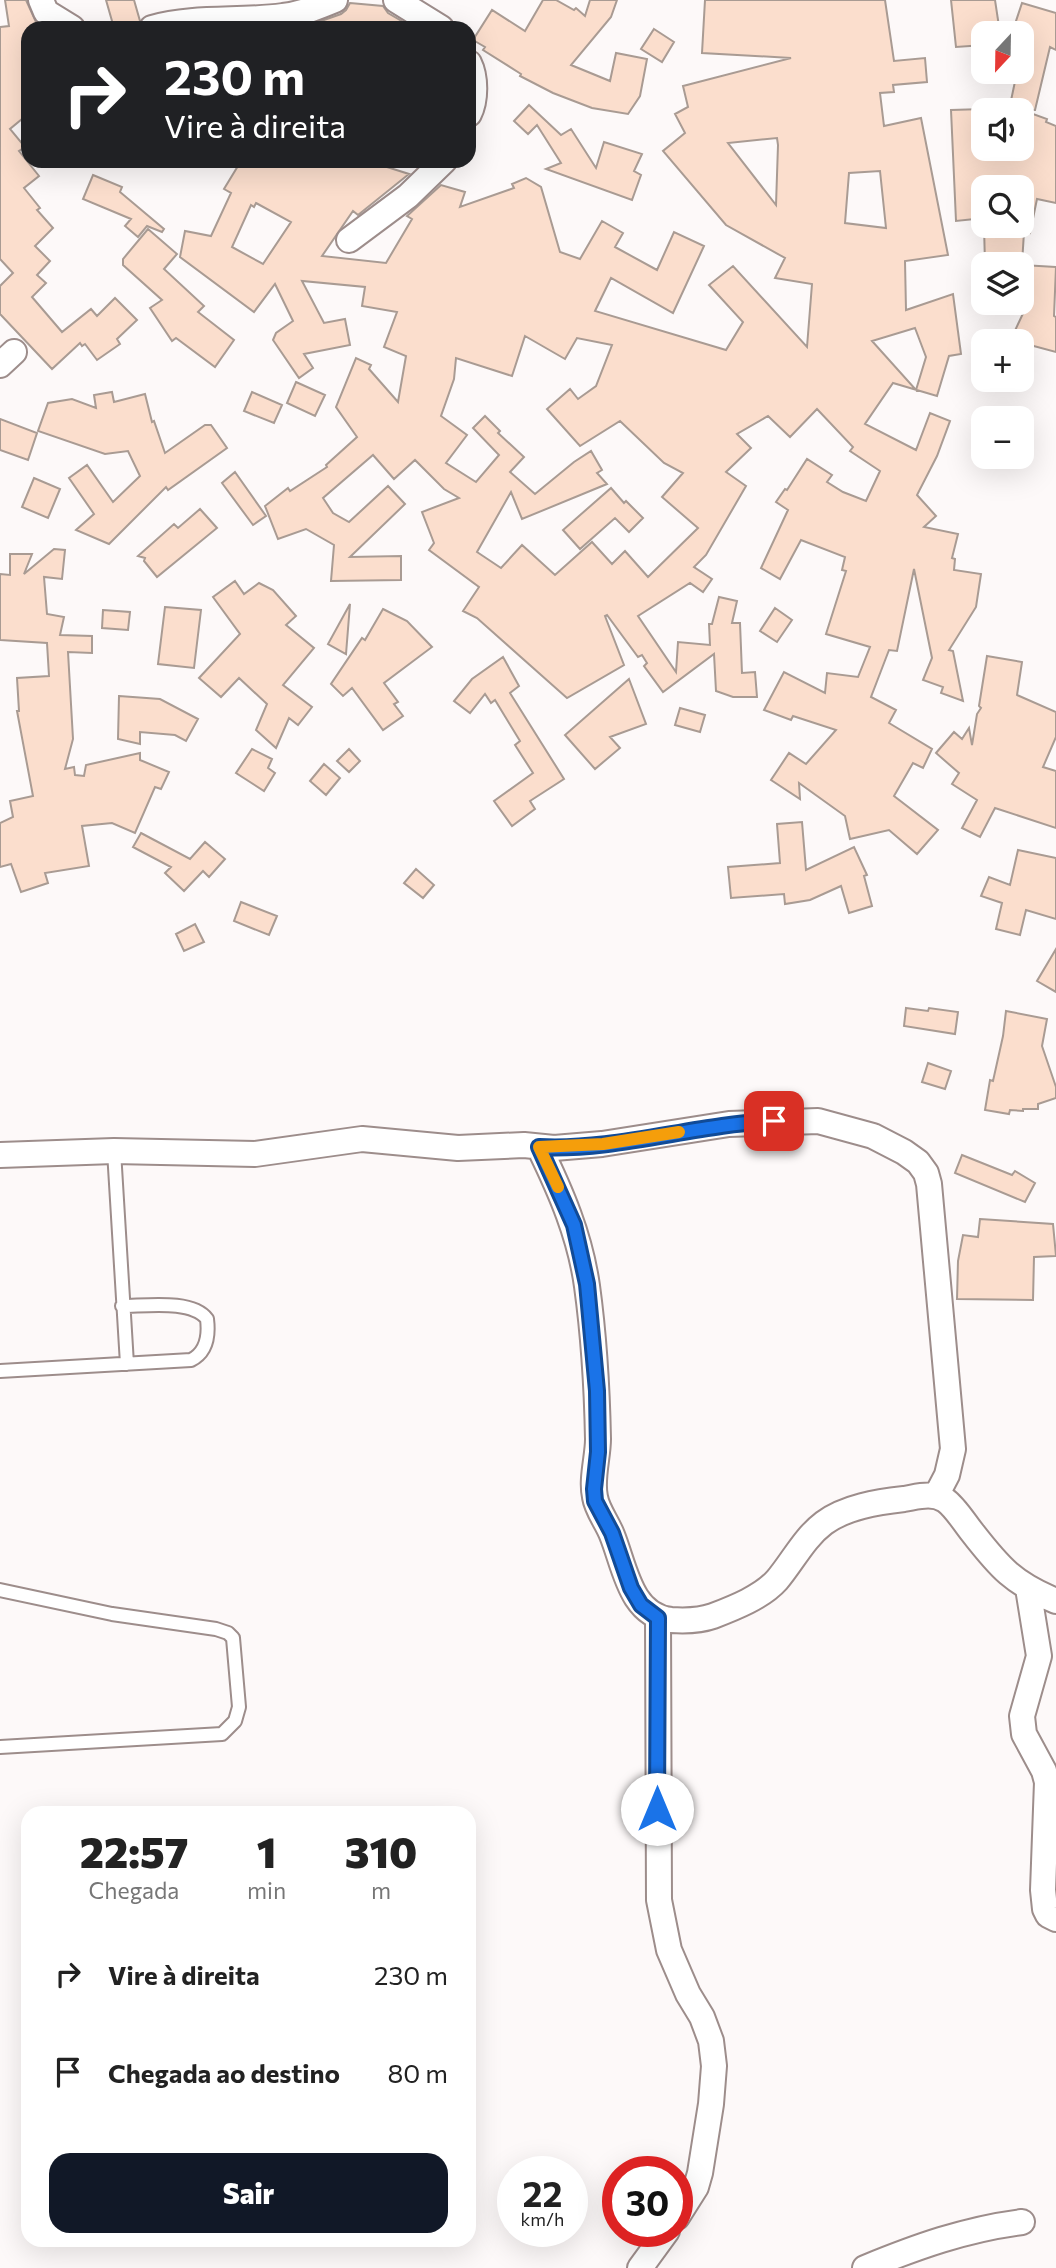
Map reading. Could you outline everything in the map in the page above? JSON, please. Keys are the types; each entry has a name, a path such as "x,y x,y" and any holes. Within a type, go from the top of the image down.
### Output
{"street":[{"path":"41,0 46,12 61,21"},
{"path":"198,21 282,16 304,12 335,0"},
{"path":"396,0 430,21"},
{"path":"349,240 408,196 437,168"},
{"path":"0,1155 114,1151 255,1154 362,1139 458,1148 524,1145 539,1147 603,1144 755,1122 818,1121 873,1136 918,1162 926,1173 929,1184 953,1449 947,1475 936,1496"},
{"path":"539,1147 574,1225 587,1284 597,1391 598,1452 595,1501 612,1533 631,1588 641,1605 658,1618 687,1621 704,1619 762,1592 775,1582 814,1532 840,1514 878,1502 927,1495 936,1496 950,1504 1014,1580 1056,1601"},
{"path":"1028,1588 1038,1656 1021,1716 1024,1734 1047,1782 1043,1890 1045,1909 1048,1915 1056,1919"},
{"path":"658,1618 659,1900 669,1950 688,1994 702,2017 710,2040 714,2066 712,2104 700,2174 693,2192"},
{"path":"865,2268 933,2241 984,2227 1022,2222"},
{"path":"640,2268 655,2247"}],"lane":[{"path":"114,1151 127,1364"},
{"path":"0,1371 191,1360 203,1350 208,1327 203,1314 184,1306 122,1306"},
{"path":"0,1590 112,1615 216,1629 228,1633 233,1639 239,1707 235,1721 222,1734 0,1747"}],"building":[{"path":"5,0 26,0 36,21 21,21 21,120 10,129 21,142 21,168 33,168 39,176 24,188 40,208 37,210 53,228 35,246 50,261 37,275 46,283 32,297 62,332 91,309 97,316 115,298 137,320 117,339 120,344 97,360 85,344 82,346 80,343 52,369 0,314 0,286 13,273 0,259 0,27 9,26"},
{"path":"106,0 134,0 140,21 112,21"},
{"path":"543,0 556,0 574,10 576,8 585,16 590,0 617,0 611,17 571,65 610,81 616,53 647,59 640,96 628,114 592,108 553,93 520,76 521,74 483,50 485,47 476,42 476,35 492,10 525,31"},
{"path":"705,0 885,0 894,61 925,58 927,82 893,85 894,92 880,93 884,126 921,118 948,255 905,261 906,310 953,294 961,354 949,356 937,396 916,390 893,383 865,424 916,450 930,413 950,421 937,456 917,495 936,516 924,527 958,534 952,558 955,559 954,570 981,574 976,607 949,650 953,651 963,701 941,693 943,687 923,680 932,658 914,569 897,651 889,650 871,697 896,710 889,723 932,749 923,768 913,763 894,796 938,830 917,854 889,830 850,839 845,816 799,783 800,799 771,780 789,753 806,764 836,730 793,716 791,720 764,710 784,672 825,693 827,673 858,677 870,647 826,634 846,571 842,570 845,557 801,540 780,579 761,568 788,510 776,502 807,459 832,475 827,482 866,501 880,471 850,451 853,447 817,409 790,437 768,416 737,434 751,448 726,472 746,486 706,555 694,567 712,579 703,592 690,583 638,616 676,672 678,642 710,645 709,624 712,624 719,597 737,601 732,623 740,623 742,673 755,672 757,697 733,697 716,691 714,654 663,692 644,666 647,663 642,655 638,657 607,615 605,616 624,665 567,698 477,618 463,611 479,587 429,550 434,543 422,512 459,498 444,489 415,460 394,479 373,455 323,498 333,513 349,522 388,486 405,504 350,557 401,556 401,580 331,581 334,545 306,529 278,539 265,506 288,488 290,491 327,467 326,465 357,437 336,407 356,358 371,365 369,369 398,402 406,356 384,347 397,312 362,306 365,287 302,281 324,323 345,319 350,345 304,354 313,368 299,378 273,340 276,333 293,321 275,284 254,312 180,257 185,231 211,236 231,193 224,189 237,168 390,168 409,174 358,215 353,211 322,256 386,263 412,219 407,216 441,185 465,192 460,207 514,188 512,184 526,178 541,187 560,252 580,259 602,221 623,233 615,247 657,270 674,232 704,246 673,313 611,278 595,311 726,350 743,322 709,285 733,266 807,347 812,284 775,278 785,258 726,225 663,151 685,133 675,114 688,107 683,86 791,58 702,53","holes":["777,138 776,205 728,143","880,171 886,228 845,223 849,173","256,203 291,222 263,264 232,247 251,205 254,207","915,328 926,357 916,390 872,341","525,336 565,359 577,338 612,345 596,386 578,399 570,389 547,409 580,446 620,421 664,463 683,473 662,497 698,528 648,577 625,551 612,564 592,542 555,575 522,545 501,568 477,552 511,492 522,519 607,484 597,473 602,470 591,451 535,494 510,472 524,457 498,433 500,431 485,416 473,428 499,455 476,482 446,463 467,435 441,416 454,379 456,358 512,376"]},
{"path":"951,0 995,0 998,21 971,21 971,46 956,47"},
{"path":"350,3 383,6 388,13 402,21 321,21 346,10"},
{"path":"1022,3 1056,13 1056,50 1050,47 1035,110 1034,98 1012,98 1014,84 1034,84 1034,21 1016,21"},
{"path":"654,29 674,42 662,62 641,49"},
{"path":"529,105 561,135 571,129 596,168 604,142 642,154 634,171 641,175 632,200 546,169 561,163 537,125 528,134 514,121"},
{"path":"971,109 971,161 1034,161 1034,114 1056,126 1056,203 1037,199 1034,214 1034,175 971,175 971,219 956,221 951,110"},
{"path":"93,175 122,187 120,192 164,229 162,232 147,226 138,237 125,226 131,219 83,199"},
{"path":"148,229 177,254 164,269 204,306 198,312 234,340 215,367 176,338 172,341 150,308 162,300 123,265 123,259"},
{"path":"984,238 1024,238 1023,252 985,252"},
{"path":"1034,266 1056,267 1056,352 1034,346 1034,329 1016,329 1022,315 1034,315"},
{"path":"296,382 325,395 315,416 287,403"},
{"path":"112,392 114,402 145,394 152,422 154,421 165,453 205,425 211,425 227,448 168,490 166,487 109,544 76,530 94,514 69,478 87,465 113,502 140,476 128,451 105,454 38,431 48,403 72,399 96,408 94,395"},
{"path":"252,392 282,405 274,423 244,411"},
{"path":"0,419 37,433 28,460 0,450"},
{"path":"235,472 266,516 253,525 222,483"},
{"path":"34,478 60,489 48,518 22,507"},
{"path":"611,488 643,518 629,532 615,518 580,549 563,530"},
{"path":"200,509 217,528 157,577 144,561 145,558 138,556 174,524 178,528"},
{"path":"54,549 65,550 62,579 44,577 47,614 64,617 60,635 92,636 92,653 68,652 73,739 65,769 74,767 75,775 84,776 86,765 140,753 140,760 169,772 161,789 155,787 135,833 112,823 82,826 89,866 45,873 48,883 21,892 11,864 0,867 0,823 13,817 10,801 33,796 17,711 17,678 49,676 47,643 0,640 0,574 10,575 10,554 32,554 24,574"},
{"path":"235,581 244,594 259,583 273,590 296,616 286,625 314,648 283,685 312,707 298,725 289,718 276,748 256,730 267,704 239,678 221,697 199,678 240,634 213,597"},
{"path":"350,604 346,654 328,644"},
{"path":"165,607 201,610 194,668 158,664"},
{"path":"775,608 792,620 777,642 760,631"},
{"path":"383,609 407,621 432,647 384,683 398,702 394,704 403,716 383,730 352,688 343,696 331,684 362,638 365,640"},
{"path":"103,610 130,612 128,630 102,628"},
{"path":"987,656 1022,662 1017,695 1056,712 1056,737 1043,767 1056,771 1056,828 995,808 980,837 962,828 977,800 952,784 959,773 936,753 954,732 962,739 969,728 972,745 977,714 981,708 979,706"},
{"path":"503,657 519,686 510,693 564,779 530,801 535,809 512,826 494,801 533,773 515,745 520,741 495,700 491,703 485,694 470,713 454,701 472,679"},
{"path":"629,679 646,724 610,737 620,748 595,769 565,735"},
{"path":"119,696 160,699 198,719 186,741 175,735 140,732 140,744 118,739"},
{"path":"680,708 705,715 700,732 675,725"},
{"path":"252,749 272,759 268,768 275,773 264,791 236,773"},
{"path":"349,749 360,761 349,772 337,761"},
{"path":"324,764 340,778 326,795 310,781"},
{"path":"802,822 806,870 854,847 867,875 864,876 872,906 849,913 841,886 810,900 785,904 784,894 731,898 728,867 780,863 777,824"},
{"path":"141,833 190,859 205,842 225,859 209,877 203,871 184,891 165,873 171,867 133,847"},
{"path":"1018,850 1056,858 1056,919 1026,910 1020,935 996,929 1002,903 981,896 989,877 1010,885"},
{"path":"416,869 434,885 423,898 404,883"},
{"path":"241,902 277,916 269,935 234,921"},
{"path":"195,924 204,942 184,951 176,934"},
{"path":"1056,949 1056,992 1037,981"},
{"path":"906,1008 958,1012 955,1034 904,1026"},
{"path":"1006,1011 1047,1019 1042,1046 1056,1087 1056,1098 1038,1104 1038,1109 1010,1110 1009,1114 985,1110 990,1080 993,1081 1003,1036"},
{"path":"928,1063 951,1071 945,1089 922,1082"},
{"path":"962,1155 1012,1175 1015,1171 1035,1183 1025,1202 955,1173"},
{"path":"980,1219 1053,1224 1056,1256 1034,1257 1033,1300 957,1299 958,1261 963,1235 978,1237"}],"slow traffic":[{"path":"558,1187 539,1147 603,1144 679,1132"}],"route":[{"path":"657,1809 658,1618 641,1605 631,1588 612,1533 595,1501 598,1452 597,1391 587,1284 574,1225 539,1147 603,1144 729,1124 774,1121"}]}
